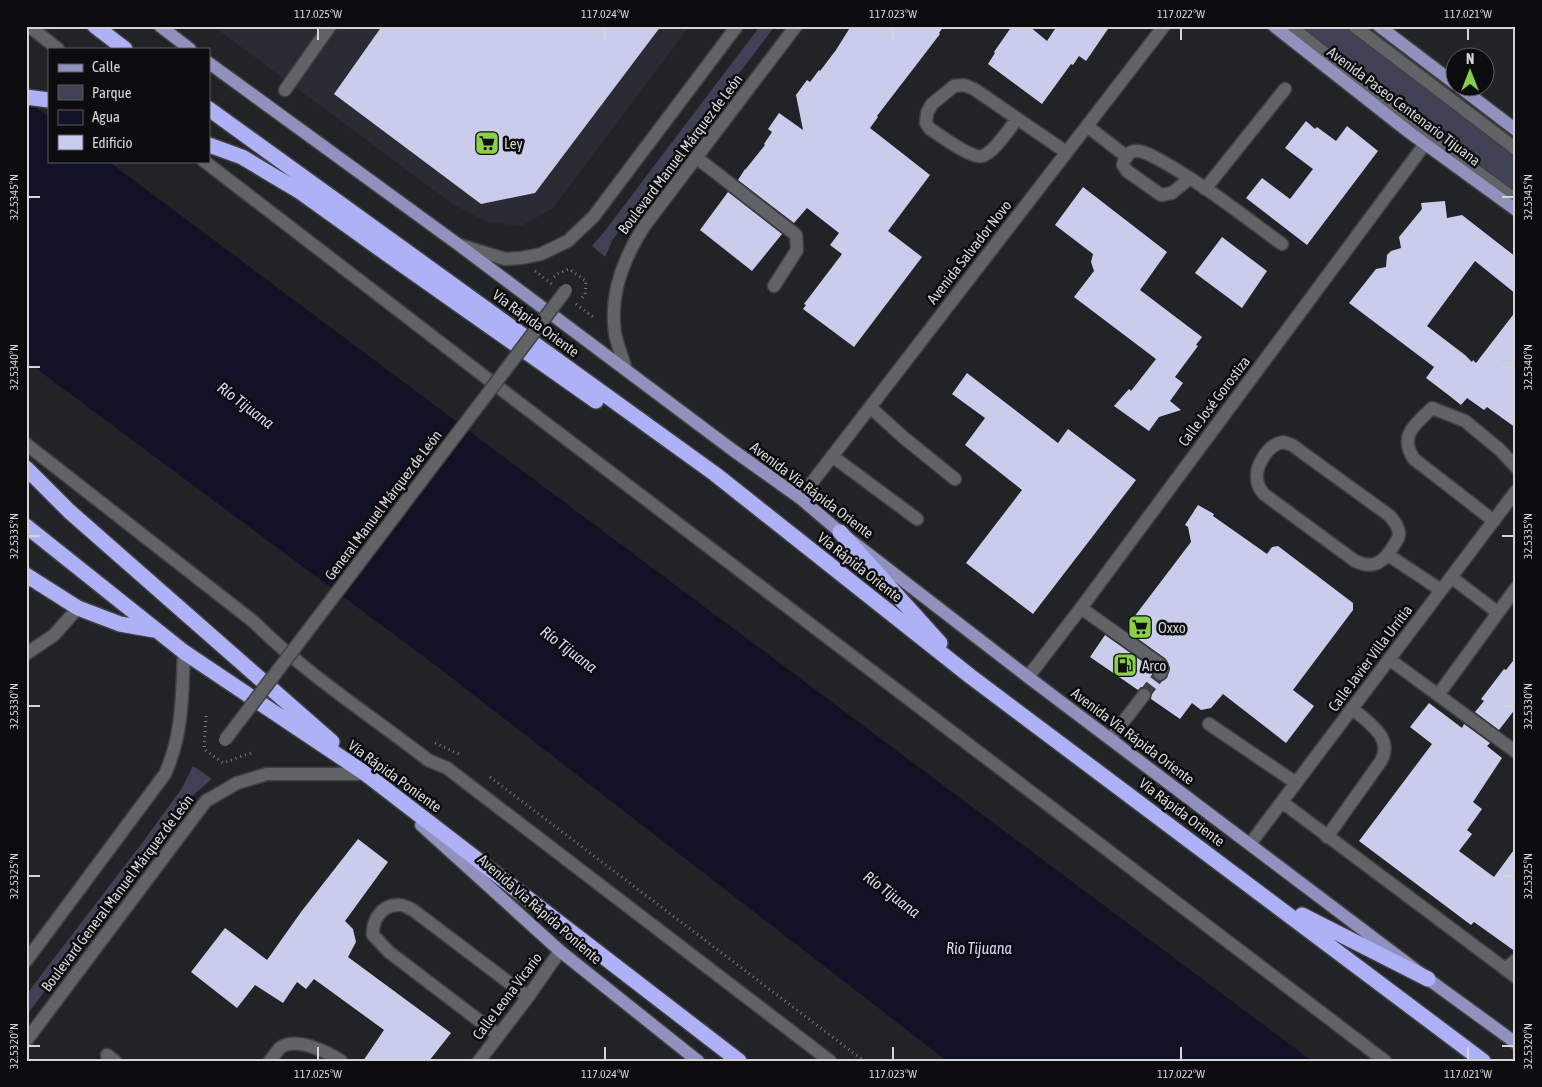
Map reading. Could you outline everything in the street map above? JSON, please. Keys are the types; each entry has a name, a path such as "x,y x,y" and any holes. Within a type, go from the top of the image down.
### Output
{"highway":[{"path":"95,26 124,48"},
{"path":"102,26 129,48"},
{"path":"26,97 48,100"},
{"name":"Vía Rápida Oriente","path":"210,110 707,468 970,676 1483,1061"},
{"path":"210,145 242,157 299,191 813,552"},
{"path":"26,468 69,511 366,774"},
{"name":"Vía Rápida Poniente","path":"26,526 156,631 184,652 366,774 739,1061"},
{"path":"840,532 970,676"},
{"path":"26,575 78,608 120,624 156,631"},
{"path":"1266,897 1428,979"}],"main road":[{"path":"160,26 189,48"},
{"name":"Avenida Paseo Centenario Tijuana","path":"1274,26 1425,144 1516,210"},
{"path":"1380,26 1444,75"},
{"name":"Vía Rápida Oriente","path":"210,64 459,245 734,451"},
{"path":"1474,98 1516,130"},
{"name":"Avenida Vía Rápida Oriente","path":"734,451 800,498 840,532 1028,677 1428,979 1516,1043"},
{"name":"Avenida Vía Rápida Poniente","path":"366,774 560,951 698,1061"}],"street":[{"path":"28,26 57,48"},
{"path":"285,90 330,26"},
{"name":"Boulevard Manuel Márquez de León","path":"459,245 505,258 520,258 541,254 568,241 594,216 737,26"},
{"name":"Boulevard Manuel Márquez de León","path":"626,370 615,333 614,305 619,276 632,246 645,225 796,26"},
{"name":"Avenida Salvador Novo","path":"800,498 1164,26"},
{"path":"1290,26 1450,152 1516,200"},
{"path":"1354,26 1516,149"},
{"path":"1017,119 991,151 981,157 972,155 930,129 926,123 927,113 932,104 954,86 964,85 974,89 1066,152"},
{"path":"1206,189 1285,89"},
{"path":"1087,126 1127,157"},
{"name":"Calle José Gorostiza","path":"1028,677 1425,144"},
{"path":"1190,178 1172,193 1161,195 1124,168 1123,162 1134,151 1144,152 1190,178 1282,244"},
{"path":"697,158 796,235 797,250 774,286"},
{"path":"205,162 1385,1061"},
{"name":"General Manuel Márquez de León","path":"225,740 566,290"},
{"path":"870,407 902,437 955,479"},
{"path":"1494,521 1414,458 1408,450 1407,440 1411,429 1432,408 1466,421 1499,449 1516,467"},
{"path":"1283,442 1292,445 1390,516 1398,527 1399,534 1388,555 1378,563 1363,565 1265,495 1258,486 1257,475 1259,465 1268,450 1276,443 1283,442"},
{"path":"26,444 254,622 312,672 428,760 448,768 830,1061"},
{"path":"832,456 917,519"},
{"name":"Calle Javier Villa Urritia","path":"1250,844 1516,491"},
{"path":"1388,555 1441,590"},
{"path":"1451,577 1497,612"},
{"path":"1438,695 1516,588"},
{"path":"26,654 54,635 78,608"},
{"path":"1081,608 1161,665 1162,670 1160,674"},
{"path":"26,961 165,774 178,740 182,708 184,652"},
{"path":"1389,659 1516,752"},
{"path":"1110,739 1144,695"},
{"path":"1327,836 1381,762 1386,749 1380,733 1352,708"},
{"path":"1210,724 1296,782"},
{"name":"Boulevard General Manuel Márquez de León","path":"26,1041 206,801 237,782 267,774 366,774"},
{"path":"1282,802 1516,977"},
{"path":"498,1035 389,952 373,935 373,922 383,910 390,906 402,905 413,910 528,998"},
{"name":"Calle Leona Vicario","path":"479,1061 528,998 560,951"},
{"path":"1505,969 1516,960"},
{"path":"270,1061 281,1047 291,1044 300,1044 318,1049 338,1060"}],"path":[{"path":"206,716 204,749 223,763 254,752"},
{"path":"433,742 455,751 463,757"},
{"path":"487,775 864,1061"}],"shaded area":[{"name":"Ley","path":"213,26 690,26 552,209 521,226 487,222 454,205"}],"green space":[{"path":"760,26 775,26 613,239 605,257 592,246"},
{"path":"1291,26 1351,26 1444,96 1444,98 1447,98 1516,150 1516,197"},
{"path":"193,766 212,779 192,796 26,1016 26,995 145,839 182,788"}],"water":[{"name":"Rio Tijuana","path":"26,100 48,116 48,162 109,162 1312,1061 947,1061 435,665 26,361"}],"building":[{"name":"Ley","path":"382,26 661,26 535,193 481,204 334,94"},
{"path":"851,26 944,26 870,128 930,175 888,231 922,257 854,347 803,309 806,305 804,304 842,254 830,245 839,233 807,208 794,223 738,180 765,145 772,132 768,129 779,113 803,130 796,95 807,80 810,82 820,71"},
{"path":"1012,26 1029,26 1047,41 1057,26 1110,26 1086,61 1079,56 1042,104 988,64"},
{"path":"1306,121 1315,129 1317,127 1336,141 1347,126 1378,151 1307,245 1246,198 1262,178 1290,199 1313,169 1285,148"},
{"path":"1083,187 1167,252 1140,290 1202,337 1196,345 1198,346 1175,377 1183,383 1170,401 1181,410 1159,417 1149,431 1114,406 1129,389 1131,391 1156,359 1074,297 1094,271 1091,262 1093,254 1055,225"},
{"path":"728,192 782,234 752,271 700,230"},
{"path":"1445,201 1447,218 1462,215 1516,257 1516,294 1475,261 1427,326 1472,362 1473,360 1476,363 1516,311 1516,428 1487,407 1484,410 1467,398 1461,405 1426,378 1434,367 1349,303 1376,269 1386,267 1387,255 1391,251 1401,248 1399,237 1422,209 1421,203"},
{"path":"1222,237 1267,271 1242,308 1195,273"},
{"path":"967,373 1058,443 1068,429 1136,480 1033,614 966,563 1022,490 965,445 985,418 952,394"},
{"path":"1198,505 1214,514 1213,516 1267,554 1272,547 1278,546 1353,603 1353,610 1293,690 1314,706 1286,743 1223,694 1211,708 1201,710 1192,703 1180,719 1151,699 1152,692 1149,688 1141,687 1138,690 1090,657 1105,635 1153,669 1152,675 1156,681 1161,682 1167,678 1170,668 1166,659 1130,633 1139,621 1134,617 1191,542 1188,527 1185,525"},
{"path":"1516,657 1516,708 1499,730 1475,712 1484,701 1481,699 1504,669 1506,670"},
{"path":"1429,703 1462,728 1464,724 1490,743 1487,746 1502,758 1473,802 1482,809 1467,830 1472,834 1459,851 1494,877 1516,847 1516,952 1474,922 1471,925 1359,841 1432,744 1410,727"},
{"path":"358,839 388,862 345,921 353,929 356,942 348,957 451,1033 429,1061 363,1061 384,1030 314,979 306,989 297,982 283,1003 255,985 237,1008 191,972 225,928 267,960 301,912"}],"tunnel":[{"path":"1144,695 1160,674"}],"place":[{"name":"Ley","path":"487,143"},
{"name":"Oxxo","path":"1140,627"},
{"name":"Arco","path":"1125,665"}],"water label":[{"name":"Río Tijuana","path":"246,405"},
{"name":"Río Tijuana","path":"569,649"},
{"name":"Río Tijuana","path":"892,894"}]}
